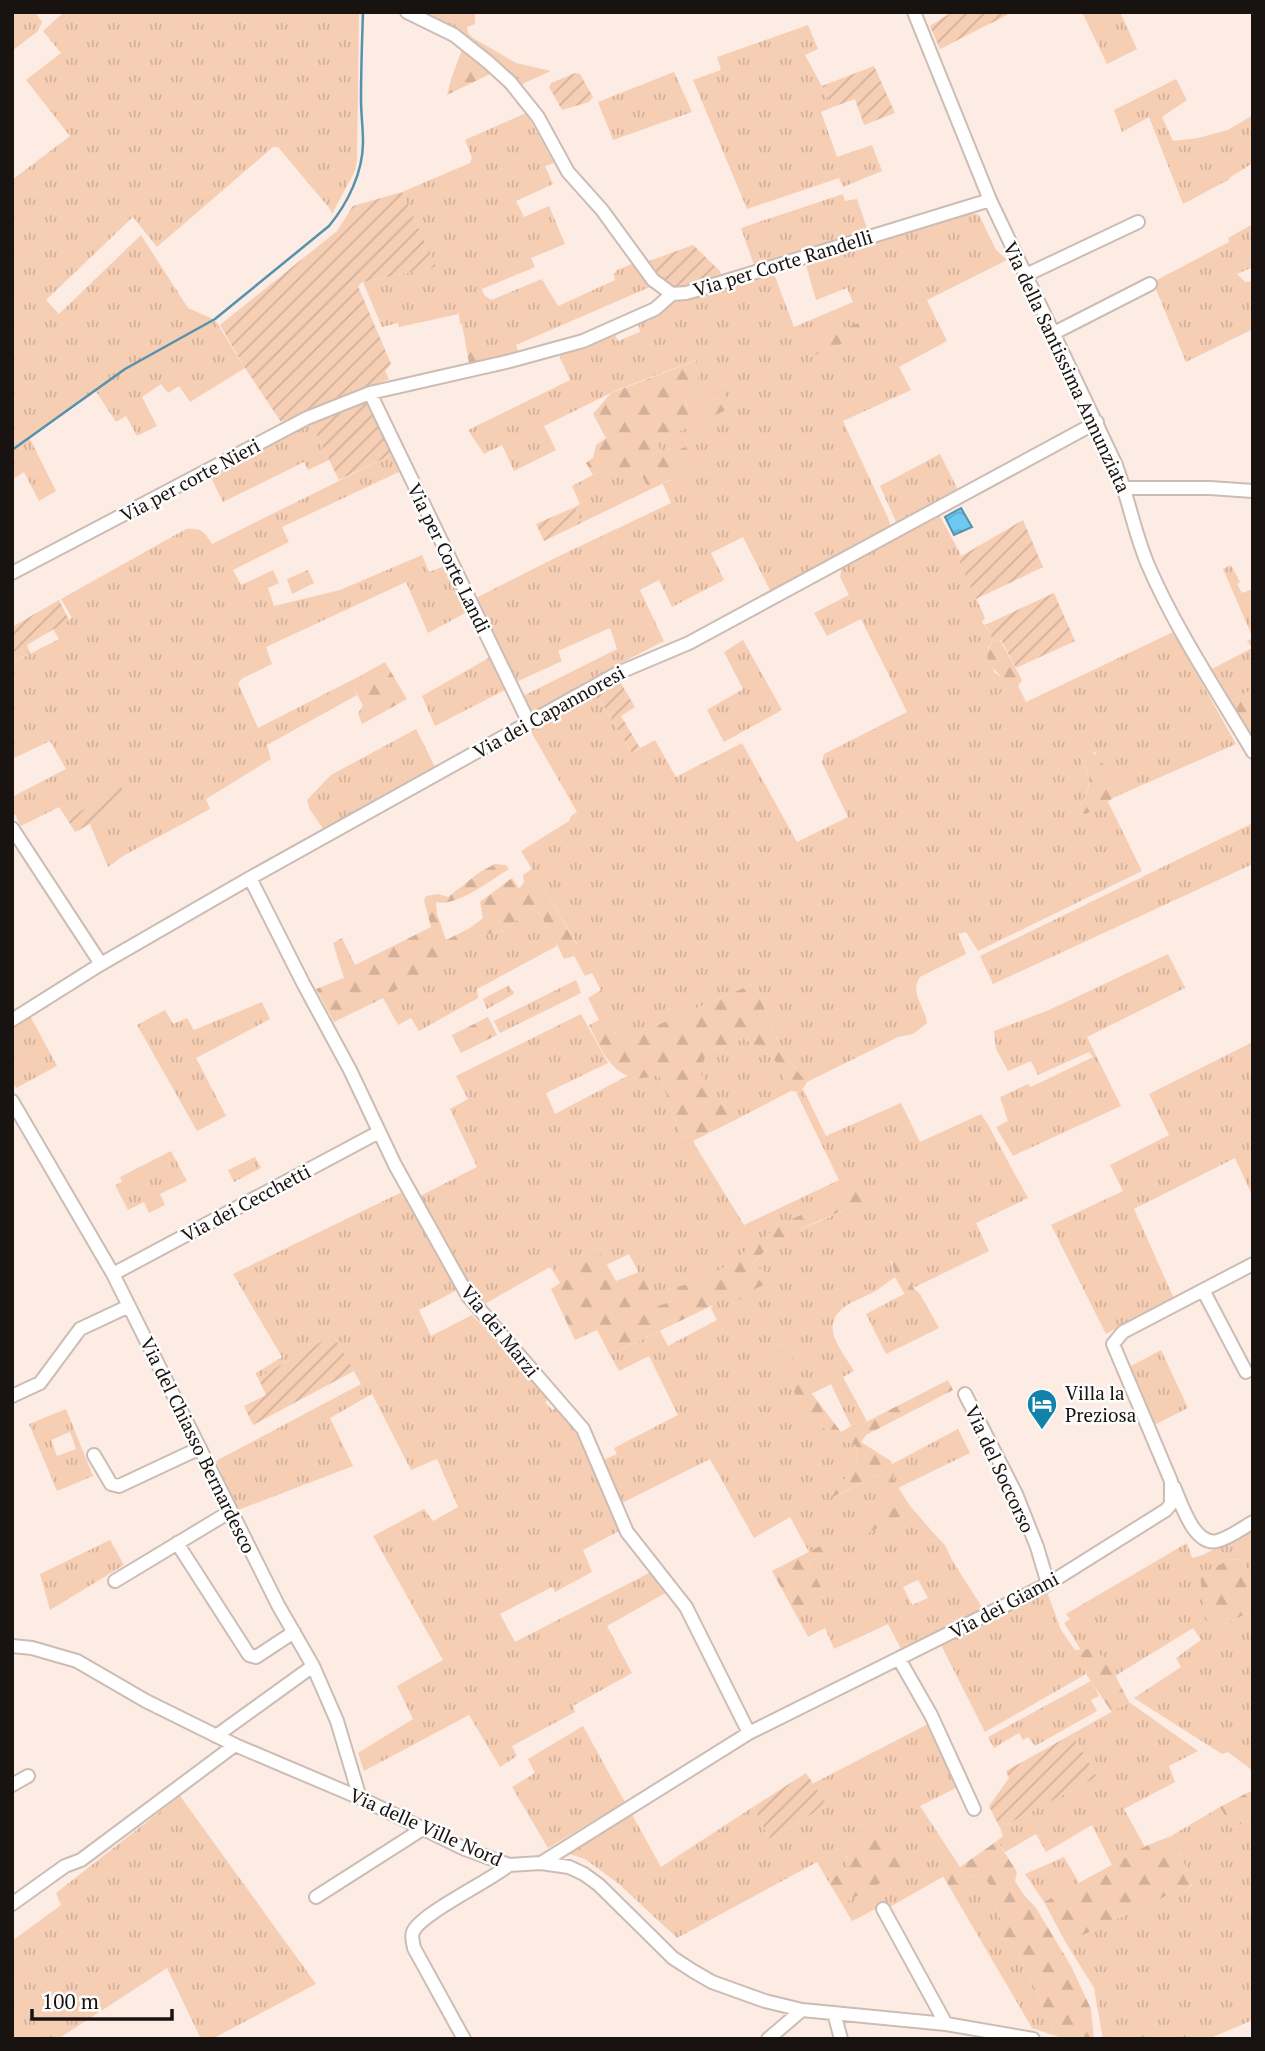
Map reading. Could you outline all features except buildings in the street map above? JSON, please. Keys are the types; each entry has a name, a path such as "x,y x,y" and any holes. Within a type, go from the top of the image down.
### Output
{"street":[{"name":"Via per Corte Randelli","path":"407,12 454,34 510,82 538,117 568,172 602,209 646,272 672,294 698,290 990,200"},
{"name":"Via della Santissima Annunziata","path":"914,12 990,200 1097,422 1125,488 1142,549 1154,576 1188,641 1253,752"},
{"path":"1026,275 1138,222"},
{"path":"1054,333 1150,284"},
{"name":"Via per corte Nieri","path":"12,573 307,418 370,393 510,361 583,341 655,309 672,294"},
{"name":"Via per Corte Landi","path":"370,393 528,723"},
{"name":"Via dei Capannoresi","path":"12,1020 101,964 250,878 635,664 689,643 1097,422"},
{"path":"1125,488 1253,491"},
{"path":"12,828 101,964"},
{"name":"Via dei Marzi","path":"250,878 350,1070 395,1165 468,1296 583,1429 627,1532 686,1607 749,1733"},
{"name":"Via del Chiasso Bernardesco","path":"12,1101 113,1274 278,1605 313,1666 337,1721 360,1798"},
{"name":"Via dei Cecchetti","path":"113,1274 379,1132"},
{"path":"1253,1264 1123,1332 1113,1344 1171,1481 1199,1536 1216,1542 1253,1522"},
{"path":"1203,1290 1246,1372"},
{"path":"12,1396 40,1383 80,1329 129,1306"},
{"name":"Via del Soccorso","path":"965,1394 1016,1494 1048,1584"},
{"path":"94,1455 111,1484 120,1486 200,1448"},
{"name":"Via dei Gianni","path":"541,1863 749,1733 1048,1584 1166,1510 1171,1504 1171,1481"},
{"path":"115,1581 231,1511"},
{"path":"177,1543 248,1656 256,1657 294,1632"},
{"name":"Via delle Ville Nord","path":"12,1646 55,1653 77,1661 146,1701 216,1736 360,1798 465,1849 509,1865 541,1863 569,1867 584,1874 599,1885 673,1958 712,1982 802,2010 946,2025 1033,2039"},
{"path":"899,1659 931,1715 974,1808"},
{"path":"216,1736 313,1666"},
{"path":"12,1904 65,1866 91,1854 235,1745"},
{"path":"12,1786 28,1776"},
{"path":"316,1898 425,1828"},
{"path":"464,2039 414,1948 411,1936 414,1929 432,1913 509,1865"},
{"path":"883,1909 946,2025"},
{"path":"768,2039 802,2010"},
{"path":"835,2013 841,2039"}],"green space":[{"path":"12,12 35,12 42,22 38,31 12,51"},
{"path":"64,12 359,12 357,160 355,171 332,214 278,147 273,147 157,247 133,217 46,300 59,314 141,235 188,308 215,320 245,368 190,402 179,386 168,393 161,384 142,397 157,426 137,436 126,416 116,422 95,390 29,437 56,491 39,501 24,472 12,480 12,180 70,136 26,80 61,53 43,31"},
{"path":"422,12 475,12 475,24 467,27 473,38 516,63 551,71 520,85 505,69 456,29"},
{"path":"952,12 1013,12 940,49 930,26"},
{"path":"1082,12 1120,12 1137,49 1107,64"},
{"path":"808,25 818,49 805,55 833,107 821,112 837,157 872,145 882,171 843,187 839,178 747,209 693,80 721,70 717,57"},
{"path":"462,50 492,73 447,95 451,79"},
{"path":"874,66 895,113 864,125 855,99 833,107 822,86"},
{"path":"674,72 692,112 613,140 598,102"},
{"path":"575,73 580,74 593,97 589,102 562,110 549,87 551,83"},
{"path":"1176,79 1187,100 1162,117 1173,141 1228,130 1253,115 1253,163 1183,204 1149,117 1122,132 1114,110"},
{"path":"526,113 554,163 545,166 553,184 516,201 524,217 549,206 565,244 531,258 535,267 482,289 484,295 491,300 542,279 558,306 615,280 614,274 617,270 632,264 650,287 516,345 520,355 481,363 460,324 459,314 399,327 398,323 382,327 363,282 435,267 402,192 470,163 472,158 465,140"},
{"path":"402,192 436,267 363,282 358,286 391,364 385,371 389,379 281,422 220,325 337,231 353,206"},
{"path":"843,194 845,201 857,199 868,231 755,268 741,228"},
{"path":"969,212 979,215 996,250 1007,260 927,300 947,341 899,367 911,390 843,421 891,528 771,592 743,537 711,553 724,580 672,607 659,580 640,590 664,641 613,667 613,670 542,709 535,712 528,710 521,697 617,649 610,628 558,651 562,661 514,683 472,600 671,503 663,484 695,467 661,453 657,441 730,408 688,407 685,399 699,391 696,360 617,390 544,426 556,450 514,471 502,445 484,454 468,430 570,380 559,355 614,333 618,341 640,332 638,324 672,303 774,274 794,327 853,302 847,288 816,300 806,265"},
{"path":"1253,224 1253,267 1237,274 1245,282 1253,281 1253,329 1186,362 1153,282 1229,242 1228,238"},
{"path":"693,245 720,271 721,275 715,281 675,290 663,284 647,265 649,261"},
{"path":"858,323 863,334 813,356 808,345"},
{"path":"462,324 473,330 481,363 469,363"},
{"path":"697,360 699,391 685,399 688,407 723,390 731,408 657,441 661,453 667,454 686,447 695,468 649,490 639,470 620,478 612,466 593,475 586,463 593,458 596,445 606,438 593,414 611,393"},
{"path":"367,402 395,453 339,480 310,422 318,416"},
{"path":"310,422 329,460 308,470 304,462 223,502 209,474"},
{"path":"395,453 403,470 282,527 289,542 233,570 241,585 273,570 279,583 268,588 274,606 340,590 422,555 429,572 445,566 469,611 428,633 406,582 266,647 272,664 238,683 258,728 360,676 354,688 357,695 267,745 271,759 206,799 210,809 123,856 108,867 90,824 126,799 122,788 67,819 59,807 21,826 12,809 12,797 66,769 50,741 12,759 12,663 59,639 53,629 72,618 61,599 186,529 202,532 212,544"},
{"path":"940,454 958,490 897,524 880,486"},
{"path":"612,465 639,470 649,490 581,523 575,507 580,504 572,486"},
{"path":"575,507 581,523 544,541 536,524"},
{"path":"940,516 961,555 958,558 985,618 982,622 993,641 988,648 994,672 1003,679 1006,687 999,695 1018,686 1026,702 1173,632 1236,744 1117,796 1095,752 1077,754 1087,771 1089,784 1076,813 1086,814 1107,800 1142,871 978,951 966,932 958,934 966,954 920,977 917,983 917,994 927,1023 913,1034 898,1037 807,1082 782,1048 755,983 621,1039 599,1020 588,998 601,990 592,973 585,976 571,950 577,944 521,851 569,821 577,812 530,730 589,697 595,697 600,700 632,753 655,740 676,777 742,743 797,842 848,817 822,763 824,754 907,712 861,619 827,636 814,613 849,595 840,577 842,566"},
{"path":"1023,520 1043,567 976,599 958,558"},
{"path":"1231,565 1240,582 1237,584 1242,593 1253,589 1253,638 1223,569"},
{"path":"308,570 314,583 292,594 287,579"},
{"path":"1054,593 1075,641 1016,668 1001,640 993,641 985,625"},
{"path":"59,600 69,620 27,645 30,653 12,663 12,654 15,653 12,648 12,627"},
{"path":"1253,638 1253,689 1231,701 1212,669 1252,648 1247,641"},
{"path":"743,640 782,710 724,742 707,710 743,689 724,652"},
{"path":"1000,640 1022,680 1018,686 997,696 1006,687 988,661 987,655 993,641"},
{"path":"492,656 507,689 435,726 422,696"},
{"path":"385,662 407,699 362,724 358,713 363,706 354,688 360,676"},
{"path":"619,680 635,707 621,716 640,748 632,753 600,700 595,697"},
{"path":"1253,689 1253,736 1251,738 1231,701"},
{"path":"416,729 436,769 324,830 310,810 307,800 331,775"},
{"path":"1079,747 1087,748 1099,758 1117,796 1086,814 1076,813 1089,784 1087,771 1077,754"},
{"path":"122,787 126,799 75,832 67,819"},
{"path":"1253,823 1253,864 993,984 980,956"},
{"path":"495,864 506,865 509,869 463,897 444,903 436,902 446,940 483,918 480,902 512,878 519,889 524,882 523,875 532,869 577,945 571,950 574,956 564,959 535,906 503,931 478,936 453,956 383,998 334,1022 316,989 344,978 333,943 342,938 355,965 431,927 424,900 426,896 438,894 448,897"},
{"path":"535,906 557,946 477,989 478,998 419,1031 411,1018 398,1025 383,998 453,956 478,936 503,931"},
{"path":"1168,954 1185,988 1087,1037 1121,1106 1013,1156 996,1127 1008,1121 1000,1097 1028,1084 1031,1087 1093,1057 1089,1052 1038,1075 1031,1061 1008,1071 996,1049 994,1031 1049,1010"},
{"path":"576,980 581,993 500,1033 494,1021"},
{"path":"755,983 782,1048 807,1082 801,1090 791,1091 774,1059 744,1038 706,1054 700,1072 723,1105 741,1117 693,1141 692,1136 683,1137 659,1075 637,1078 619,1071 607,1058 589,1025 599,1020 621,1039"},
{"path":"509,985 514,994 487,1009 483,999"},
{"path":"262,1002 270,1019 196,1058 226,1116 197,1131 137,1025 165,1010 173,1024 187,1018 194,1030"},
{"path":"29,1014 57,1066 16,1088 12,1081 12,1026"},
{"path":"581,1014 608,1063 546,1093 555,1114 629,1075 637,1078 659,1075 683,1137 692,1136 744,1225 839,1180 796,1092 803,1089 826,1136 901,1103 920,1142 981,1114 987,1123 1028,1198 976,1223 989,1251 913,1288 882,1234 895,1277 841,1310 833,1323 834,1336 854,1371 843,1377 867,1421 863,1423 861,1420 851,1426 831,1384 811,1394 791,1366 788,1346 784,1344 769,1350 806,1412 827,1431 856,1446 856,1461 851,1472 829,1490 834,1497 879,1474 898,1506 809,1552 790,1517 754,1538 710,1459 620,1504 601,1461 617,1454 614,1448 678,1415 649,1356 619,1371 610,1355 660,1331 668,1346 717,1320 711,1308 716,1300 725,1294 735,1303 766,1283 753,1264 763,1253 794,1232 744,1254 709,1278 677,1287 670,1302 657,1307 629,1254 606,1265 597,1247 553,1271 550,1267 481,1306 471,1293 420,1196 477,1167 450,1109 468,1099 456,1076"},
{"path":"488,1017 497,1035 461,1053 452,1035"},
{"path":"744,1038 774,1059 791,1091 741,1117 723,1105 699,1072 706,1054"},
{"path":"1253,1042 1253,1197 1235,1158 1134,1209 1175,1301 1145,1312 1106,1334 1051,1225 1123,1191 1110,1165 1169,1135 1149,1094"},
{"path":"171,1151 187,1181 160,1194 165,1205 149,1213 144,1202 128,1210 115,1185 122,1182 120,1177"},
{"path":"255,1157 261,1168 234,1182 228,1170"},
{"path":"857,1190 865,1192 867,1201 789,1235 762,1254 753,1264 765,1272 767,1283 735,1303 725,1294 713,1305 610,1355 597,1330 575,1340 551,1289 560,1283 553,1271 597,1247 616,1281 639,1272 658,1306 670,1302 677,1287 709,1278 783,1223"},
{"path":"404,1191 457,1290 419,1310 431,1336 472,1315 550,1398 545,1402 552,1410 558,1407 587,1448 623,1529 583,1550 592,1572 555,1592 552,1587 500,1614 515,1642 651,1572 667,1592 607,1626 632,1673 573,1706 575,1712 512,1746 517,1756 500,1767 469,1715 364,1771 358,1753 413,1719 397,1686 443,1660 373,1536 424,1509 433,1521 458,1507 437,1459 411,1470 372,1394 330,1418 353,1466 238,1510 216,1461 361,1384 333,1335 258,1378 256,1373 282,1357 233,1274"},
{"path":"882,1233 939,1328 927,1334 895,1277 892,1262 878,1249 877,1234"},
{"path":"906,1293 927,1334 886,1354 866,1314"},
{"path":"333,1335 354,1371 253,1425 244,1406 266,1395 258,1378"},
{"path":"784,1344 788,1346 794,1362 791,1366 841,1432 948,1380 953,1390 866,1435 861,1442 891,1461 893,1479 910,1506 938,1538 930,1542 905,1515 808,1562 825,1595 794,1611 772,1571 897,1506 879,1474 833,1497 829,1490 854,1468 856,1446 827,1431 806,1412 798,1413 797,1397 769,1350"},
{"path":"1161,1350 1188,1408 1154,1425 1129,1367"},
{"path":"66,1409 93,1476 57,1491 29,1424","holes":["70,1432 76,1449 57,1456 51,1440"]},
{"path":"958,1429 970,1453 898,1488 892,1479 892,1464"},
{"path":"905,1515 930,1542 938,1538 945,1545 984,1610 902,1651 888,1624 834,1649 825,1628 808,1637 794,1611 825,1595 808,1562","holes":["918,1580 928,1598 912,1605 903,1587"]},
{"path":"1253,1528 1253,1570 1246,1568 1241,1559 1229,1560 1220,1626 1253,1611 1253,1771 1228,1752 1222,1754 1134,1698 1181,1667 1176,1658 1201,1640 1193,1628 1115,1676 1098,1654 1081,1650 1064,1623 1070,1619 1066,1614 1187,1543 1192,1558 1203,1555"},
{"path":"110,1540 124,1565 50,1610 40,1574"},
{"path":"1241,1559 1246,1568 1253,1570 1253,1611 1220,1626 1205,1620 1200,1575 1229,1560"},
{"path":"1046,1589 1061,1630 1075,1650 1086,1674 985,1732 941,1645"},
{"path":"1090,1649 1106,1658 1129,1702 1112,1712 1086,1674 1075,1650"},
{"path":"1091,1681 1099,1696 1091,1700 1097,1711 1035,1746 1028,1737 1023,1740 1019,1733 994,1748 988,1737"},
{"path":"1129,1702 1198,1751 1169,1766 1175,1782 1124,1809 1145,1847 1112,1865 1092,1825 1046,1852 1036,1834 1005,1852 997,1841 1003,1836 1000,1828 1097,1777 1072,1734"},
{"path":"928,1724 956,1788 920,1806 960,1867 888,1908 885,1904 852,1921 842,1904 905,1869 846,1855 849,1867 828,1881 817,1862 677,1938 619,1884 585,1859 563,1852 630,1811 661,1867 753,1807 770,1839 827,1805 812,1784"},
{"path":"583,1726 625,1802 548,1848 512,1787 535,1773 528,1759"},
{"path":"1072,1734 1097,1777 1000,1828 989,1806 1009,1778 1006,1771"},
{"path":"806,1773 827,1805 770,1839 753,1807"},
{"path":"1253,1790 1253,1818 1232,1828 1220,1807"},
{"path":"180,1796 316,1984 212,2039 201,2039 167,1968 58,2039 12,2039 12,1941 61,1905 56,1893"},
{"path":"1220,1807 1232,1828 1253,1818 1253,2020 1208,2039 1103,2039 1094,1988 1066,1943 1172,1893 1183,1893 1192,1885 1171,1836"},
{"path":"879,1822 906,1869 842,1904 828,1881 849,1867 847,1849 852,1838"},
{"path":"1171,1836 1192,1884 1183,1893 1172,1893 1066,1943 1044,1902 1148,1845"},
{"path":"997,1841 1017,1872 1015,1881 1036,1908 1071,1966 1091,2009 1094,2039 1064,2039 1056,2036 1012,1939 999,1938 997,1935 1001,1921 988,1882 972,1875 950,1888 943,1876"},
{"path":"1064,1857 1079,1883 1044,1902 1025,1874"},
{"path":"972,1875 988,1882 1001,1921 999,1938 1012,1939 1056,2036 1032,2028 950,1888"}],"water":[{"path":"961,508 972,527 954,535 945,517"}],"waterway":[{"path":"12,450 125,369 215,319 329,226 353,187 362,153 363,12"}],"place":[{"name":"Villa la Preziosa","path":"1042,1431"}]}
